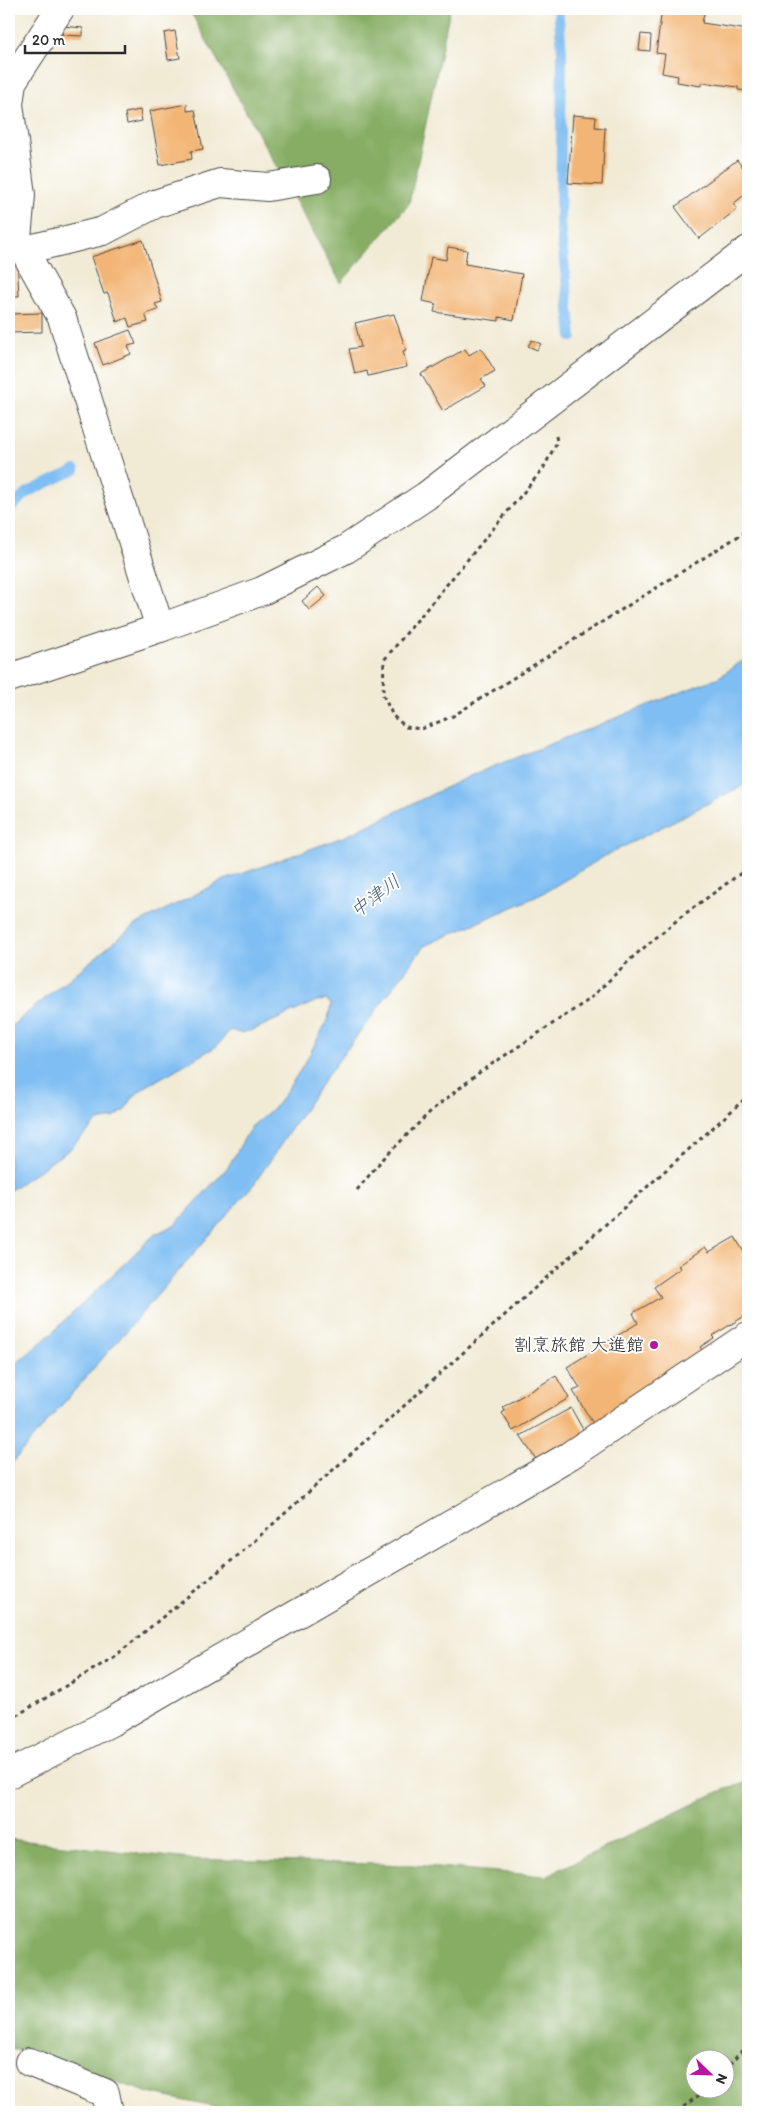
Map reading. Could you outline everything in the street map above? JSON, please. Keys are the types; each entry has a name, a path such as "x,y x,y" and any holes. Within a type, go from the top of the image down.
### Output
{"street":[{"path":"60,9 12,82 9,104 21,195 17,242 62,318 160,628"},
{"path":"17,242 103,231 155,204 220,183 268,187 317,180"},
{"path":"9,678 160,628 262,591 346,549 426,496 748,250"},
{"path":"9,1774 111,1722 569,1456 748,1336"},
{"path":"29,2062 106,2093 109,2112"}],"path":[{"path":"543,407 556,426 557,442 543,470 384,660 383,695 393,716 406,727 421,729 454,716 748,530"},
{"path":"357,1190 381,1161 432,1110 480,1072 590,999 634,956 682,916 748,868"},
{"path":"9,1720 114,1658 242,1552 748,1096"},
{"path":"734,2060 748,2044"},
{"path":"677,2112 695,2098"}],"green space":[{"path":"189,9 450,9 409,204 341,283"},
{"path":"748,1782 748,2110 725,2112 237,2112 153,2094 9,2048 9,1839 189,1859 413,1865 546,1876 720,1791"}],"water":[{"name":"中津川","path":"748,657 748,783 605,856 540,895 424,946 327,1076 254,1184 15,1459 9,1470 9,1370 51,1334 154,1235 176,1224 228,1167 251,1127 278,1104 305,1063 328,1019 331,1004 326,1000 317,1001 253,1030 240,1033 230,1030 217,1046 145,1087 134,1096 124,1111 114,1118 98,1121 70,1149 9,1191 9,1028 135,925 222,881 346,836 472,775 719,677"}],"building":[{"path":"662,9 705,9 702,23 748,30 748,91 738,90 738,87 701,82 701,86 677,82 678,76 662,73 665,54 656,53"},
{"path":"62,26 83,28 83,36 62,35"},
{"path":"175,31 180,58 168,60 164,33"},
{"path":"641,34 651,35 650,51 639,50"},
{"path":"187,104 187,111 195,110 203,149 191,151 192,159 160,165 150,111"},
{"path":"140,110 142,121 127,124 125,113"},
{"path":"573,115 596,117 595,127 605,128 602,185 568,183"},
{"path":"737,160 748,174 748,192 733,204 737,209 699,239 675,207"},
{"path":"143,240 162,302 155,304 158,310 145,314 148,322 130,327 127,318 117,322 108,293 104,294 91,257"},
{"path":"448,247 467,250 465,264 522,274 514,320 499,317 499,321 434,312 436,304 423,301 431,257 446,260"},
{"path":"17,257 19,296 9,296 9,258"},
{"path":"42,313 42,332 9,333 9,314"},
{"path":"394,314 406,350 403,351 407,367 368,376 367,371 355,374 349,349 361,347 355,323"},
{"path":"130,330 136,344 128,346 131,354 103,365 95,343"},
{"path":"532,340 541,344 537,350 528,346"},
{"path":"481,348 495,371 481,379 486,386 443,411 421,374 465,349 469,355"},
{"path":"318,587 326,596 309,610 302,601"},
{"path":"735,1237 748,1259 748,1314 712,1336 714,1338 700,1347 704,1353 597,1430 573,1391 580,1388 567,1367 638,1323 633,1313 661,1297 654,1287 681,1268 678,1266 705,1247 709,1252"},
{"path":"556,1376 569,1398 513,1431 502,1413 505,1411 503,1407"},
{"path":"571,1408 586,1435 538,1462 520,1436"}],"waterway":[{"path":"558,9 562,51 560,223 572,337"},
{"path":"9,510 28,492 75,470"}],"place":[{"name":"割烹旅館 大進館","path":"654,1345"}]}
